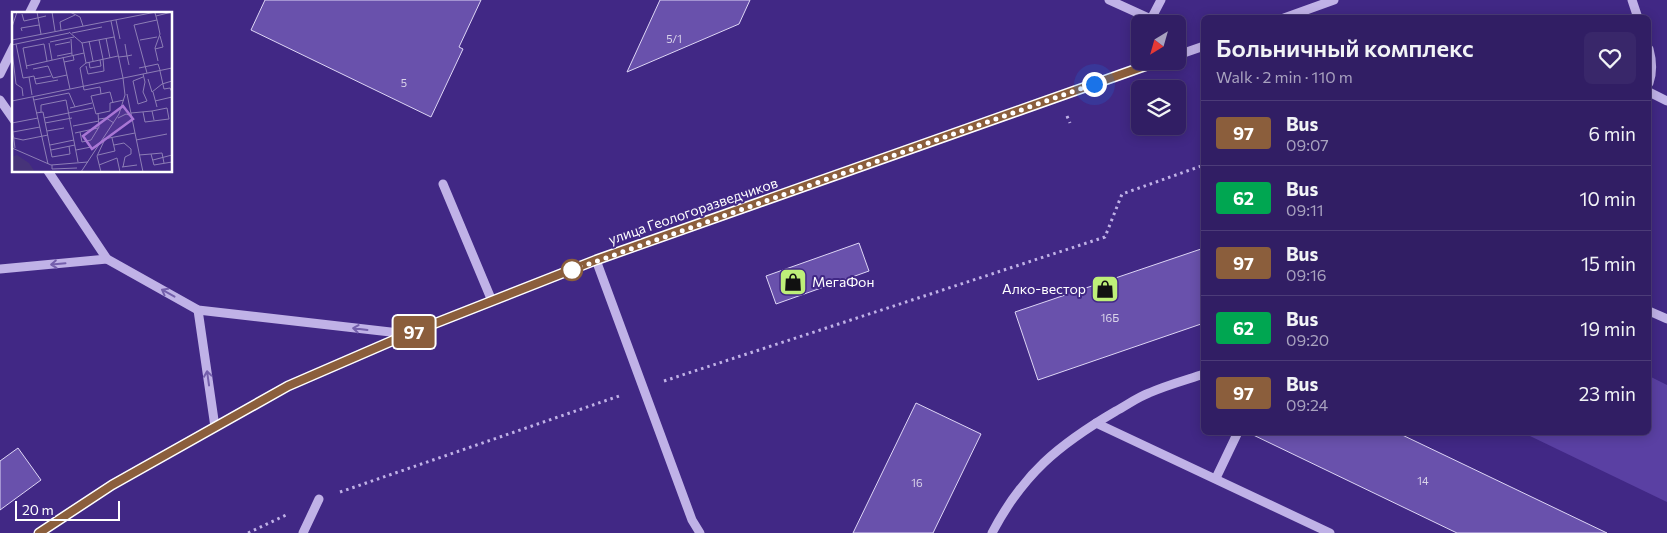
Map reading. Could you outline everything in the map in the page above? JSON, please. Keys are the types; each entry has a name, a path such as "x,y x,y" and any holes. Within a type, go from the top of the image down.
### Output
{"street":[{"path":"30,12 36,0"},
{"path":"1109,0 1138,15"},
{"path":"1155,15 1161,0"},
{"path":"1292,15 1334,0"},
{"path":"1632,0 1637,15"},
{"path":"1186,52 1201,47"},
{"path":"0,74 12,50"},
{"path":"1651,59 1651,77"},
{"name":"улица Геологоразведчиков","path":"39,533 112,485 288,386 408,334 596,260 1134,70"},
{"path":"1651,93 1667,101"},
{"path":"0,100 12,117"},
{"path":"49,172 107,259 198,310 408,334"},
{"path":"443,184 492,302"},
{"path":"0,269 107,259"},
{"path":"596,260 692,520 700,533"},
{"path":"198,310 215,427"},
{"path":"1651,312 1667,319"},
{"path":"992,533 1020,486 1040,465 1068,442 1096,422 1148,393 1201,375"},
{"path":"1096,422 1330,533"},
{"path":"1216,478 1237,435"},
{"path":"303,533 319,500"}],"path":[{"path":"319,500 643,388 1105,237 1122,194 1201,166"}],"shaded area":[{"path":"1651,377 1667,385 1667,502 1530,436 1651,435"}],"building":[{"path":"265,0 481,0 459,47 463,49 431,117 251,30"},
{"path":"660,0 750,0 739,24 627,72"},
{"path":"859,243 869,271 776,304 766,276"},
{"path":"1201,249 1201,324 1038,380 1015,312"},
{"path":"916,403 981,434 933,533 853,533"},
{"path":"1253,435 1402,435 1607,533 1457,533"},
{"path":"18,448 41,480 0,510 0,461"}],"bus line":[{"name":"97","path":"39,533 112,485 288,386 408,334 596,260 1134,70"}],"place":[{"name":"МегаФон","path":"793,282"},
{"name":"Алко-вестор","path":"1105,289"}],"route":[{"path":"572,270 1094,84"}]}
